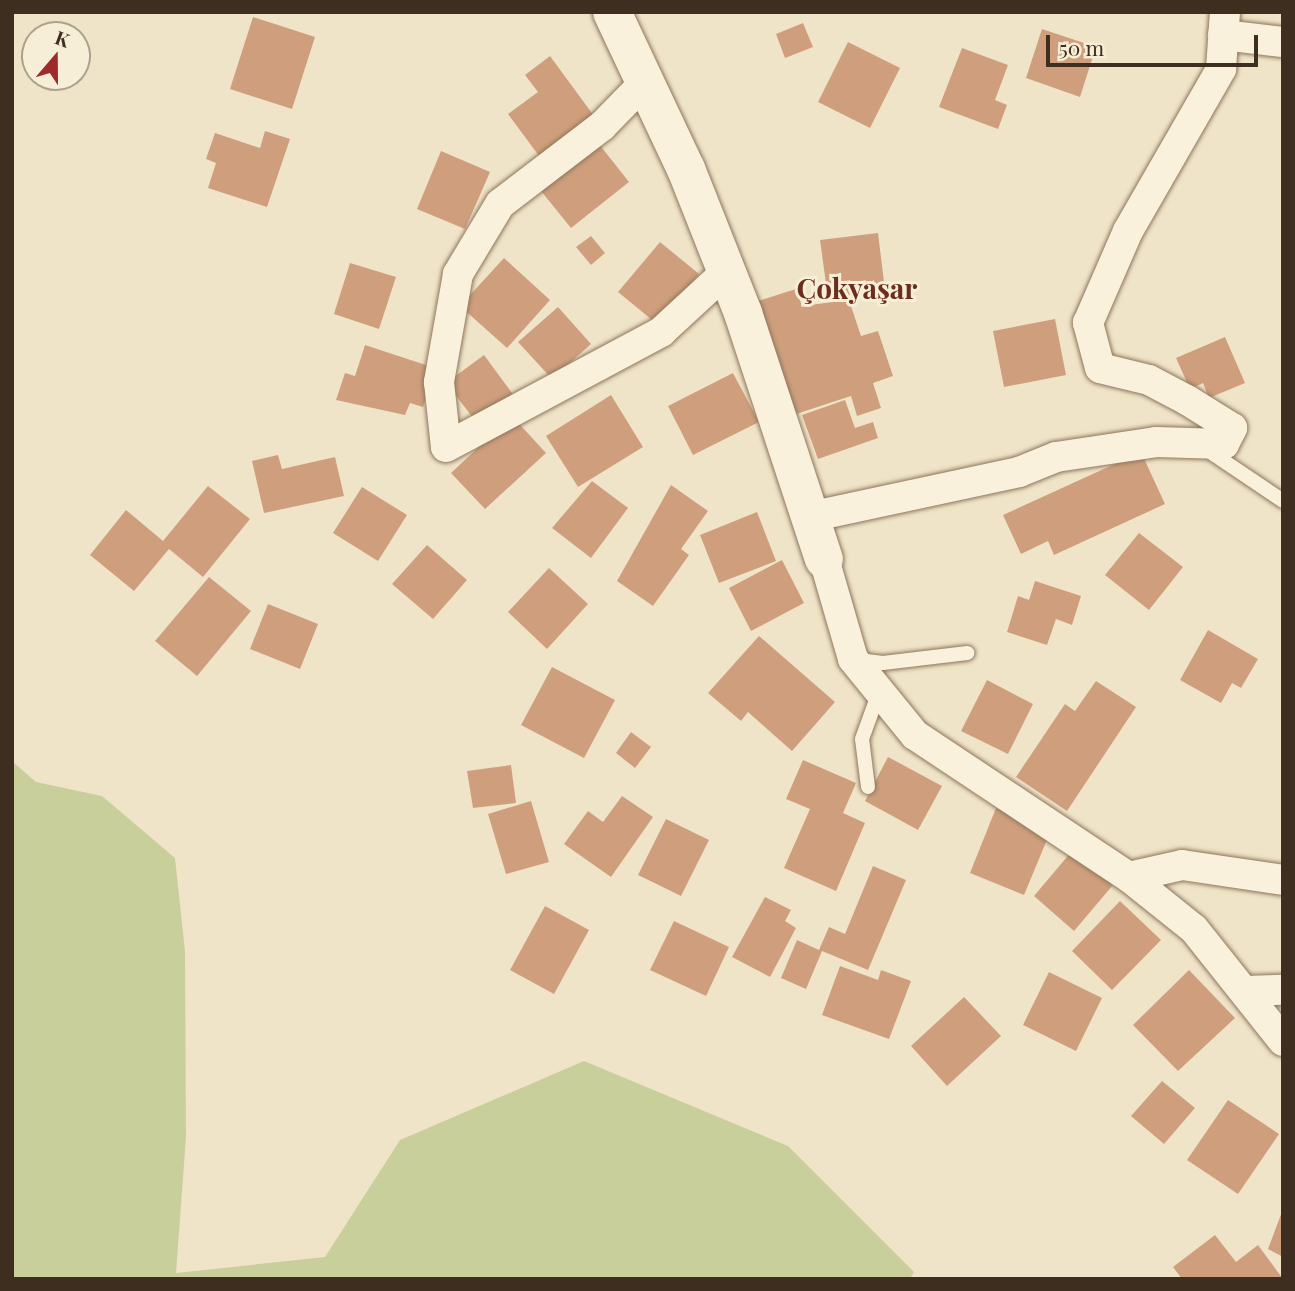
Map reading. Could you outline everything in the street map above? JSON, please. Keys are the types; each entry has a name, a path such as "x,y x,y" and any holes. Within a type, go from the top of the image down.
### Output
{"street":[{"path":"612,12 645,82 726,272 814,516 853,659 915,735 1129,877 1194,929 1283,1041"},
{"path":"814,516 1019,472 1056,457 1156,442 1204,448 1224,444 1232,428 1149,380 1100,368 1088,323 1128,231 1221,69 1224,24 1283,42"},
{"path":"645,82 602,126 500,204 458,274 439,382 446,447 661,332 726,272"},
{"path":"1129,877 1182,865 1283,880"},
{"path":"1245,991 1283,990"}],"lane":[{"path":"1204,448 1283,501"},
{"path":"853,659 883,663 967,653"},
{"path":"868,787 862,739 879,690"}],"green space":[{"path":"12,761 36,782 102,796 175,858 185,951 186,1137 176,1273 325,1257 400,1140 584,1061 788,1146 914,1272 910,1279 12,1279"}],"building":[{"path":"253,17 315,37 292,109 230,89"},
{"path":"803,23 813,47 785,58 776,34"},
{"path":"1042,29 1096,47 1080,97 1026,78"},
{"path":"848,42 900,68 870,128 818,102"},
{"path":"962,48 1008,65 995,100 1007,105 998,129 939,107"},
{"path":"550,56 597,120 542,160 508,114 538,92 525,75"},
{"path":"265,131 290,139 267,207 208,188 216,163 206,159 215,133 260,148"},
{"path":"595,139 629,182 571,228 537,186"},
{"path":"441,151 490,172 465,229 417,209"},
{"path":"878,233 885,290 828,298 820,240"},
{"path":"591,236 605,253 591,265 576,247"},
{"path":"660,242 699,274 657,324 618,292"},
{"path":"504,258 550,300 507,348 460,306"},
{"path":"350,263 396,277 379,329 334,314"},
{"path":"796,289 802,306 849,300 861,336 878,331 893,376 873,383 881,408 857,416 851,396 790,416 752,303"},
{"path":"558,307 591,344 552,379 518,342"},
{"path":"1055,319 1066,375 1004,387 993,331"},
{"path":"1225,337 1245,383 1209,398 1203,383 1190,389 1176,358"},
{"path":"365,345 435,368 423,407 410,403 405,415 336,400 345,373 355,376"},
{"path":"484,355 518,401 481,428 446,383"},
{"path":"733,373 759,422 693,455 668,406"},
{"path":"611,395 643,447 578,487 546,436"},
{"path":"845,400 855,428 873,422 878,438 818,459 802,415"},
{"path":"512,416 546,453 485,509 451,473"},
{"path":"1141,452 1165,504 1054,555 1048,541 1021,554 1003,515"},
{"path":"278,455 282,469 335,457 344,496 264,513 252,461"},
{"path":"592,481 628,508 591,558 552,528"},
{"path":"671,485 708,511 681,549 689,555 653,606 617,581"},
{"path":"208,486 250,519 203,577 169,549 134,591 90,555 126,510 163,541"},
{"path":"362,487 407,515 378,561 333,533"},
{"path":"757,512 776,561 719,583 700,535"},
{"path":"1139,533 1183,567 1149,610 1105,575"},
{"path":"427,545 467,580 433,619 392,584"},
{"path":"782,560 804,603 751,631 729,588"},
{"path":"549,568 588,604 547,649 508,612"},
{"path":"209,577 251,611 197,676 155,641"},
{"path":"1035,581 1081,596 1072,625 1056,619 1047,645 1007,632 1018,596 1029,600"},
{"path":"268,604 318,624 300,669 250,649"},
{"path":"1208,630 1258,659 1241,688 1232,683 1221,703 1180,680"},
{"path":"759,636 835,702 792,751 748,712 741,721 708,693"},
{"path":"552,667 615,700 584,758 521,725"},
{"path":"987,680 1033,704 1008,754 961,731"},
{"path":"1096,681 1136,707 1067,811 1016,777 1065,704 1075,711"},
{"path":"631,732 651,747 635,768 616,753"},
{"path":"888,757 942,786 918,830 865,801"},
{"path":"803,760 856,783 843,813 865,823 836,891 784,868 810,809 786,799"},
{"path":"511,765 516,803 473,808 467,771"},
{"path":"622,796 653,817 611,877 564,844 588,811 603,822"},
{"path":"531,801 549,862 506,874 488,814"},
{"path":"996,808 1051,830 1024,895 970,873"},
{"path":"666,819 709,840 681,896 638,875"},
{"path":"1072,851 1113,885 1074,931 1034,896"},
{"path":"873,866 906,880 868,970 822,951 806,989 781,978 797,940 819,950 829,927 845,934"},
{"path":"765,897 791,910 785,921 796,928 770,977 732,957"},
{"path":"1120,901 1161,940 1112,990 1072,951"},
{"path":"545,906 589,930 554,994 510,970"},
{"path":"674,921 729,947 706,996 650,970"},
{"path":"840,966 878,980 881,970 911,981 889,1039 822,1015"},
{"path":"1189,970 1235,1018 1178,1071 1133,1025"},
{"path":"1049,972 1102,998 1076,1051 1023,1025"},
{"path":"964,997 1001,1036 947,1086 911,1046"},
{"path":"1162,1081 1195,1108 1164,1144 1131,1116"},
{"path":"1228,1100 1279,1134 1238,1194 1187,1160"},
{"path":"1283,1209 1283,1257 1268,1249"},
{"path":"1215,1235 1236,1262 1258,1245 1283,1279 1182,1279 1173,1267"}],"district":[{"name":"Çokyaşar","path":"857,288"}]}
